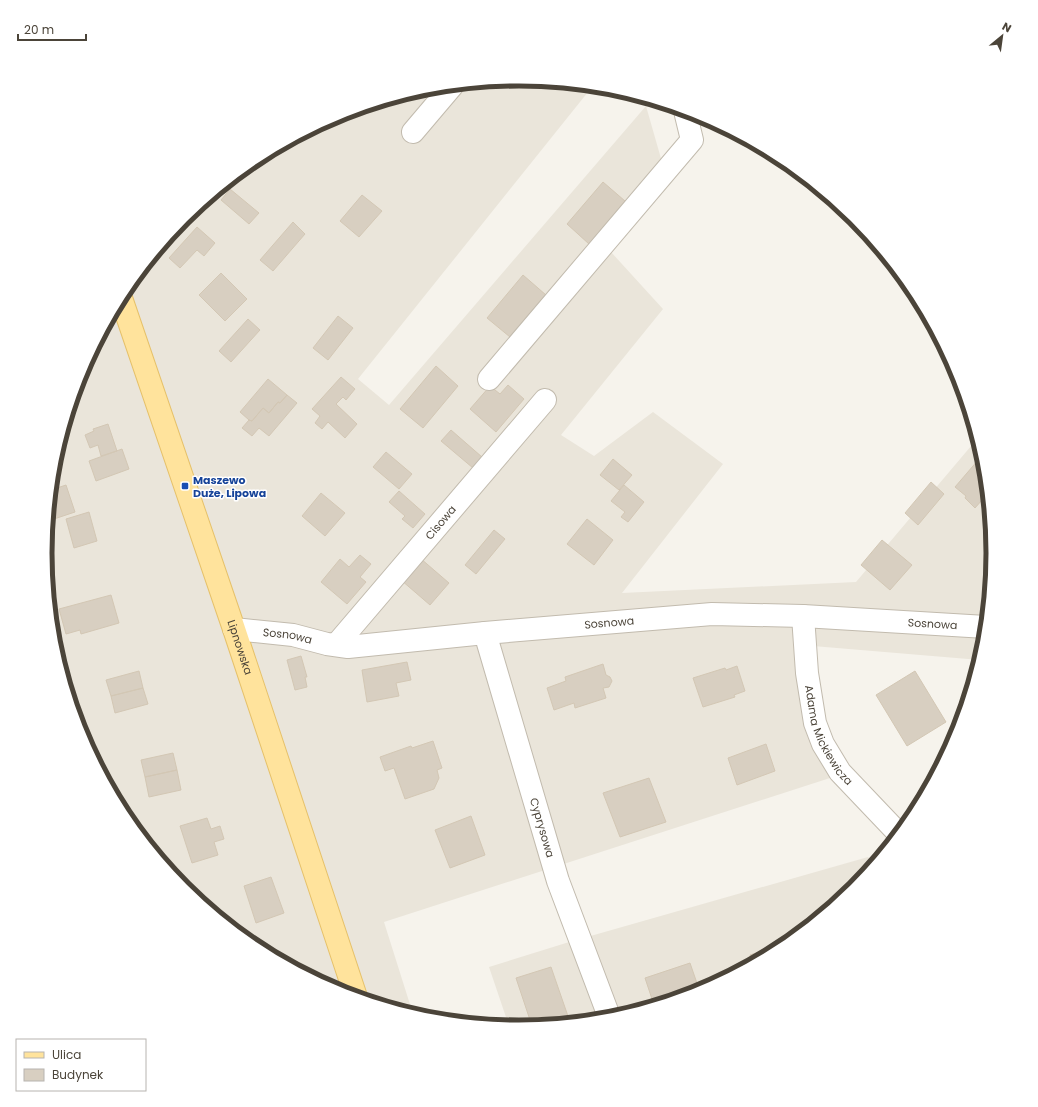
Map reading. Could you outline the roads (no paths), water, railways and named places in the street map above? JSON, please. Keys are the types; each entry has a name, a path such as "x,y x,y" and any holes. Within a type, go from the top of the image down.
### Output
{"main road":[{"name":"Lipnowska","path":"124,306 234,629 354,990"}],"street":[{"path":"413,132 447,92"},
{"path":"489,379 692,140 687,118"},
{"name":"Cisowa","path":"336,645 546,400"},
{"name":"Sosnowa","path":"234,629 293,634 336,645 348,646 712,614 803,616 980,627"},
{"name":"Adama Mickiewicza","path":"803,616 807,673 814,723 823,744 840,772 895,830"},
{"name":"Cyprysowa","path":"485,633 558,881 608,1012"}],"place":[{"name":"Maszewo Duże, Lipowa","path":"185,486"}]}
